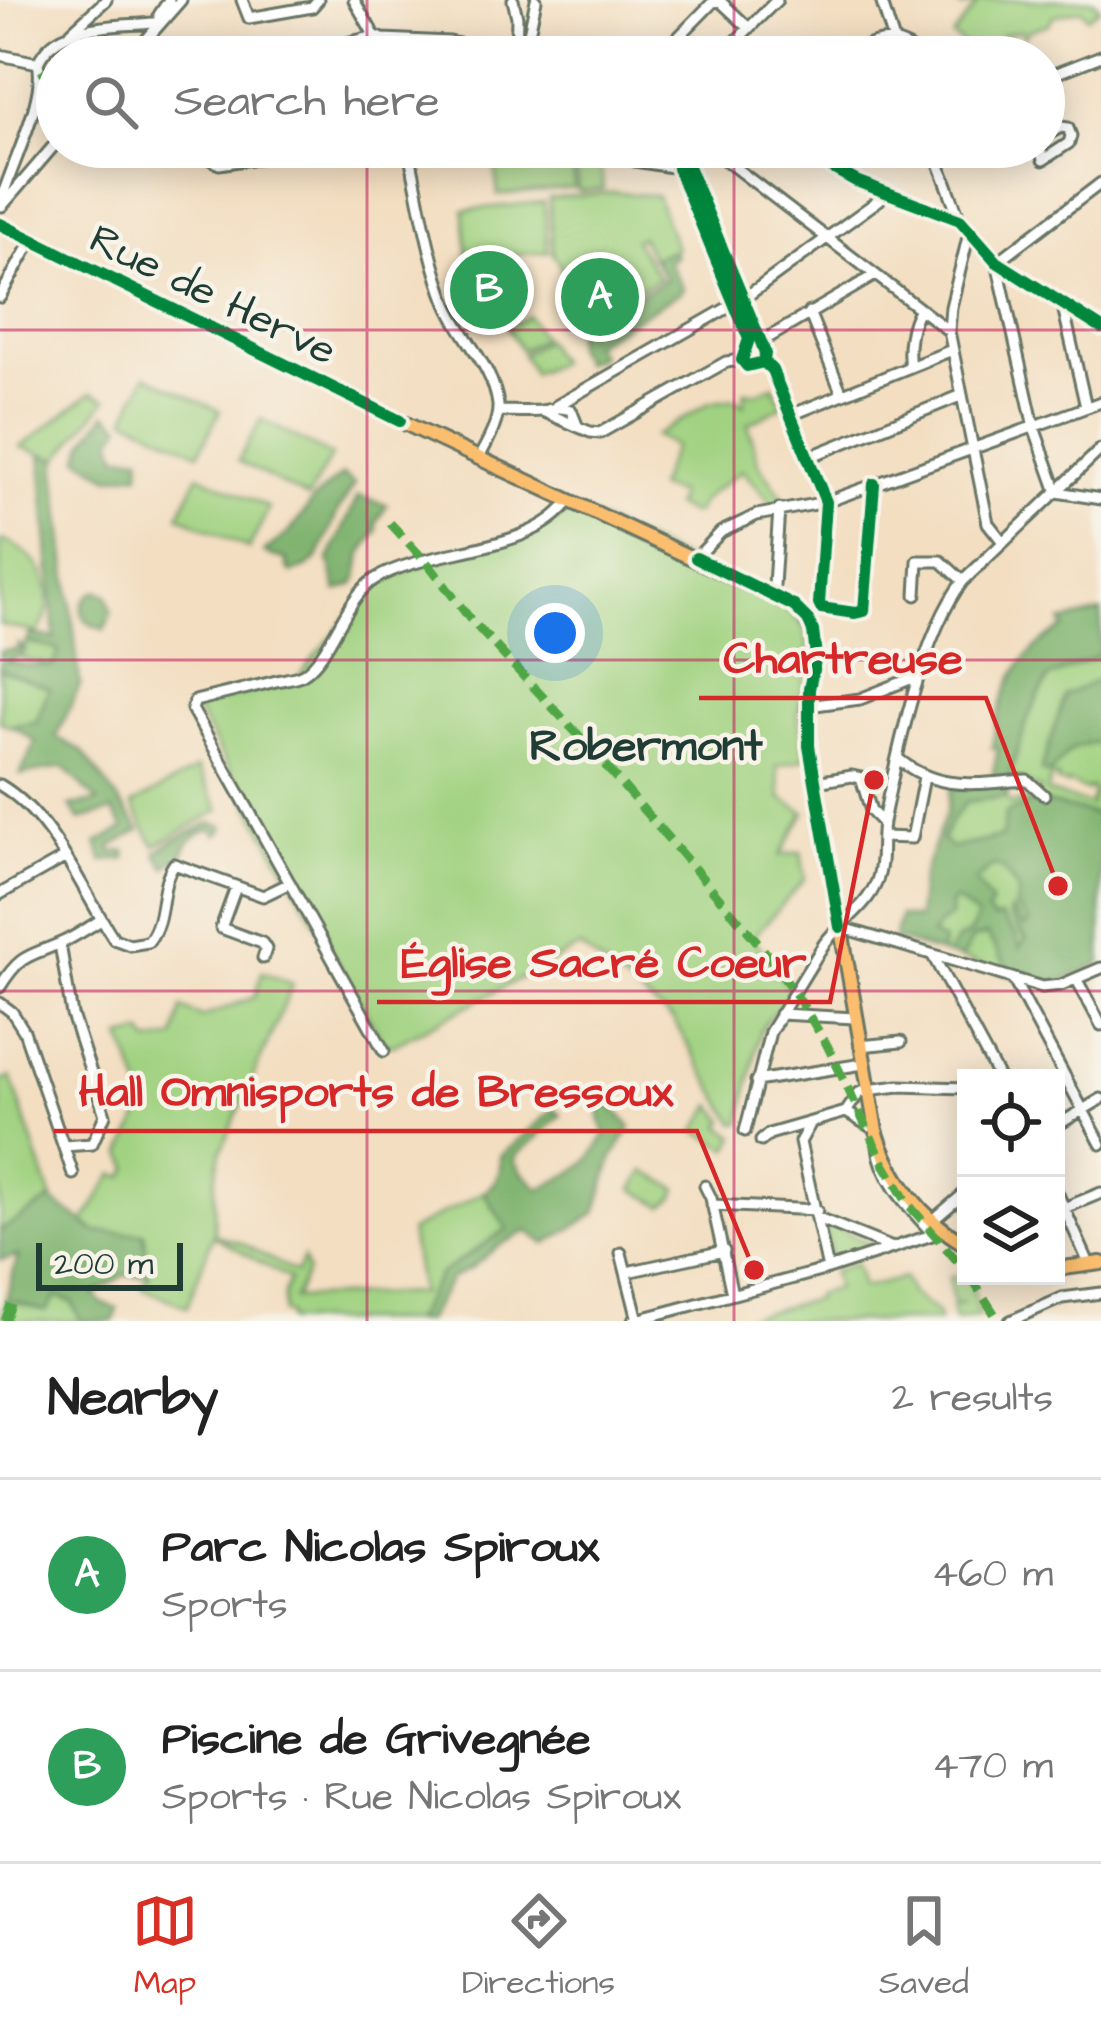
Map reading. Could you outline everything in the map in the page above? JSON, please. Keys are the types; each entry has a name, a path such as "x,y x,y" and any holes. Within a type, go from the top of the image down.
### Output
{"main road":[{"name":"Rue de Herve","path":"0,224 479,458 771,594 808,620 816,656 808,706 809,746 878,1136 901,1185 933,1227 957,1240"}],"street":[{"path":"68,36 106,0"},
{"path":"159,26 159,15 169,0"},
{"path":"150,36 182,0"},
{"path":"242,0 249,18 312,7 318,0"},
{"path":"354,0 376,36"},
{"path":"513,0 519,36"},
{"path":"526,36 536,0"},
{"path":"741,36 777,0"},
{"path":"881,0 892,36"},
{"path":"680,36 713,2 720,1 749,28"},
{"path":"68,36 85,28 153,22 159,26"},
{"path":"0,55 36,63"},
{"path":"1065,70 1101,56"},
{"path":"0,206 36,99"},
{"path":"0,206 36,166"},
{"path":"413,168 437,276 490,380 498,411 479,458"},
{"path":"670,168 685,171"},
{"path":"733,168 949,331"},
{"path":"830,168 960,220"},
{"path":"941,168 960,220 997,262 1101,328"},
{"path":"685,171 765,353 764,362"},
{"path":"997,262 1101,183"},
{"path":"498,411 542,411 577,395 739,302 885,193"},
{"path":"969,232 949,331 988,524 1003,542"},
{"path":"0,297 32,240"},
{"path":"997,262 1034,427 1057,492"},
{"path":"760,342 875,274"},
{"path":"739,302 749,340 742,360"},
{"path":"1065,303 1086,407"},
{"path":"910,367 914,316 920,309"},
{"path":"809,313 842,394"},
{"path":"790,415 952,350"},
{"path":"542,411 590,432 603,432 726,362 742,360"},
{"path":"742,360 747,365 764,362"},
{"path":"764,362 772,370 826,502 821,608 864,610 874,484"},
{"path":"577,395 572,410 577,426"},
{"path":"809,457 960,396"},
{"path":"696,558 722,532 757,515 826,502 1101,402"},
{"path":"556,406 572,410"},
{"path":"745,1131 770,1032 824,944 873,890 883,861 882,822 897,758 945,607 963,581 1101,449"},
{"path":"1057,492 1101,499"},
{"path":"384,1051 192,709 195,701 302,675 369,583 380,576 536,529 570,500"},
{"path":"771,594 779,509"},
{"path":"916,596 918,561 941,562 963,581"},
{"path":"808,706 860,699 920,675"},
{"path":"897,758 941,783 1027,780 1043,795"},
{"path":"883,837 912,838 924,777"},
{"path":"816,782 861,778 867,801 882,822"},
{"path":"0,785 16,795 45,829 114,938 130,945 148,942 158,929 170,867 178,865 262,896 290,883"},
{"path":"867,801 887,798"},
{"path":"0,894 64,858"},
{"path":"221,928 236,887"},
{"path":"0,987 29,953 60,944 101,920"},
{"path":"207,923 262,944 266,949 263,958"},
{"path":"840,927 1042,988 1061,986 1101,968"},
{"path":"60,944 72,1015 105,1115 92,1144 64,1146"},
{"path":"932,956 995,1069"},
{"path":"1013,980 1101,1144"},
{"path":"1077,980 1101,1025"},
{"path":"0,1003 24,1031 73,1174"},
{"path":"780,1014 855,1018"},
{"path":"860,1046 901,1042"},
{"path":"756,1081 863,1064"},
{"path":"761,1141 846,1112 859,1093 868,1090 957,1088"},
{"path":"1065,1121 1101,1100"},
{"path":"846,1112 878,1136"},
{"path":"812,1122 800,1142 828,1269"},
{"path":"780,1131 800,1142"},
{"path":"705,1186 732,1294"},
{"path":"1065,1208 1101,1193"},
{"path":"621,1252 636,1320 828,1269 890,1247 933,1227 957,1202"},
{"path":"712,1205 818,1214 890,1247"},
{"path":"1065,1210 1092,1263 1101,1253"},
{"path":"627,1272 724,1251"},
{"path":"1010,1321 1062,1295 1101,1293"}],"green space":[{"path":"957,0 1094,0 1100,8 1088,17 1081,9 1053,16 1049,24 1025,36 1021,31 954,36 978,3 961,8"},
{"path":"495,168 573,168 574,188 498,195"},
{"path":"576,168 601,168 603,189 578,191"},
{"path":"615,192 657,196 676,249 652,258 641,237 634,240 659,278 588,317 553,253 549,198"},
{"path":"544,202 548,252 468,259 464,210"},
{"path":"673,250 676,256 668,261 681,292 593,343 600,356 583,363 574,348 575,332 666,279 652,258"},
{"path":"528,316 542,338 521,350 507,328"},
{"path":"545,340 557,362 533,374 522,354"},
{"path":"146,375 220,411 199,453 126,417"},
{"path":"774,386 782,406 748,424 758,462 787,504 775,507 742,470 710,494 696,513 674,506 677,493 657,488 674,446 655,436 709,403 735,399 744,405 745,391 756,393"},
{"path":"91,393 107,399 58,459 21,447"},
{"path":"107,413 122,425 113,439 118,455 141,456 140,473 110,477 80,458 84,443"},
{"path":"261,419 331,456 308,498 238,461"},
{"path":"41,454 58,459 80,685 56,737 82,751 140,830 111,847 112,852 126,851 126,859 103,861 97,843 124,829 113,811 80,820 70,806 98,802 64,767 20,775 36,742 12,725 36,722 49,688 1,670 0,651 17,650 18,644 23,647 19,657 6,661 54,666 59,650 27,642 30,634 55,639"},
{"path":"199,474 269,508 249,549 179,515"},
{"path":"342,475 355,484 318,558 292,573 288,561 264,552 290,532 314,499"},
{"path":"358,496 387,505 362,553 358,579 337,591 329,560"},
{"path":"573,508 789,611 803,626 808,643 798,716 805,759 777,766 781,798 805,812 781,855 801,852 805,879 753,937 790,991 760,1031 741,1123 735,1123 673,1020 580,947 393,1045 384,1044 197,712 201,704 294,682 376,583 549,525"},
{"path":"3,540 28,555 46,582 47,614 37,633 0,625"},
{"path":"98,591 107,595 112,612 104,630 82,613 85,599"},
{"path":"1101,612 1101,655 1048,678 1029,715 1009,777 992,777 1000,710 1022,663 1064,628 1061,622"},
{"path":"27,642 59,649 55,666 23,659"},
{"path":"1101,655 1101,679 1065,696 1056,767 1074,748 1101,743 1101,816 1038,801 1003,837 952,848 942,840 966,802 981,800 1004,784 1011,804 1035,798 1040,789 1009,777 1029,715 1049,678","holes":["1051,777 1058,778 1057,782 1094,790 1090,805 1047,792"]},
{"path":"0,664 80,685 53,743 0,722"},
{"path":"1101,679 1101,743 1075,747 1049,774 1041,771 1065,695"},
{"path":"197,769 220,810 155,846 132,805"},
{"path":"1004,785 1007,789 1006,797 966,802 942,840 952,848 1002,837 1006,813 1039,801 1101,816 1101,963 1058,981 1027,979 1012,975 987,935 972,939 962,959 947,955 958,939 970,934 977,917 955,900 950,904 950,917 931,935 943,941 941,953 894,939 900,916 917,919 921,880 951,787","holes":["993,866 1002,868 1018,890 1016,907 1029,922 1025,927 1011,910 1009,916 1026,939 1020,948 1000,917 994,920 987,913 991,903 975,881"]},
{"path":"209,823 223,830 217,835 205,830 195,836 181,860 173,860 166,868 156,853"},
{"path":"993,866 1002,868 1018,890 1016,907 1029,922 1026,928 1012,911 1009,917 1026,940 1019,950 1016,936 1000,918 995,921 987,913 975,881"},
{"path":"955,899 977,917 969,934 947,955 930,936"},
{"path":"987,935 1012,975 962,959 972,938"},
{"path":"262,972 293,984 221,1151 215,1178 214,1234 296,1273 303,1259 307,1271 294,1298 420,1293 410,1231 484,1192 507,1229 439,1275 413,1321 288,1321 288,1314 283,1313 289,1279 213,1235 187,1307 142,1288 149,1276 84,1222 114,1174 124,1177 130,1168 123,1154 146,1102 122,1038 144,1033 149,1043 175,1038 182,1008 202,1017 255,997"},
{"path":"11,1077 52,1200 0,1231 0,1082"},
{"path":"607,1099 631,1128 613,1157 596,1213 546,1244 528,1231 498,1246 451,1278 426,1321 413,1321 439,1275 507,1229 484,1192 498,1177 500,1156 554,1109 561,1115 514,1158 540,1189 561,1179 587,1161 600,1144 605,1133 600,1112"},
{"path":"713,1105 725,1120 722,1127 736,1136 729,1149 696,1131"},
{"path":"645,1171 678,1189 674,1198 663,1206 633,1189"},
{"path":"50,1200 95,1232 144,1233 149,1276 125,1275 94,1294 101,1303 118,1309 114,1321 81,1321 72,1302 56,1296 46,1311 6,1299 18,1256 0,1260 0,1231"},
{"path":"823,1221 880,1248 832,1262"},
{"path":"855,1263 862,1288 904,1278 911,1294 937,1313 939,1321 731,1321 815,1299 815,1295 836,1289 832,1272"},
{"path":"957,1276 957,1285 972,1285 979,1316 954,1320 952,1306 964,1303 953,1304 949,1277"},
{"path":"55,1296 72,1302 81,1321 1,1317 6,1299 46,1311"}],"marked path":[{"path":"390,523 761,946 827,1045 908,1204 957,1261"},
{"path":"976,1285 999,1321"},
{"path":"5,1321 13,1299"}],"cycle path":[{"path":"678,168 749,339 742,360 747,366 764,362"},
{"path":"689,168 761,342 764,362"},
{"path":"833,168 960,220 997,262 1101,328"},
{"path":"0,224 400,421"},
{"path":"764,362 772,370 826,502 821,608 864,611 874,484"},
{"path":"696,558 794,606 813,631 816,656 809,689 809,746 840,927"}],"place":[{"name":"Piscine de Grivegnée","path":"489,290"},
{"name":"Parc Nicolas Spiroux","path":"600,297"},
{"name":"Église Sacré Coeur","path":"874,780"},
{"name":"Chartreuse","path":"1058,886"},
{"name":"Hall Omnisports de Bressoux","path":"754,1270"}],"district":[{"name":"Robermont","path":"646,744"}]}
